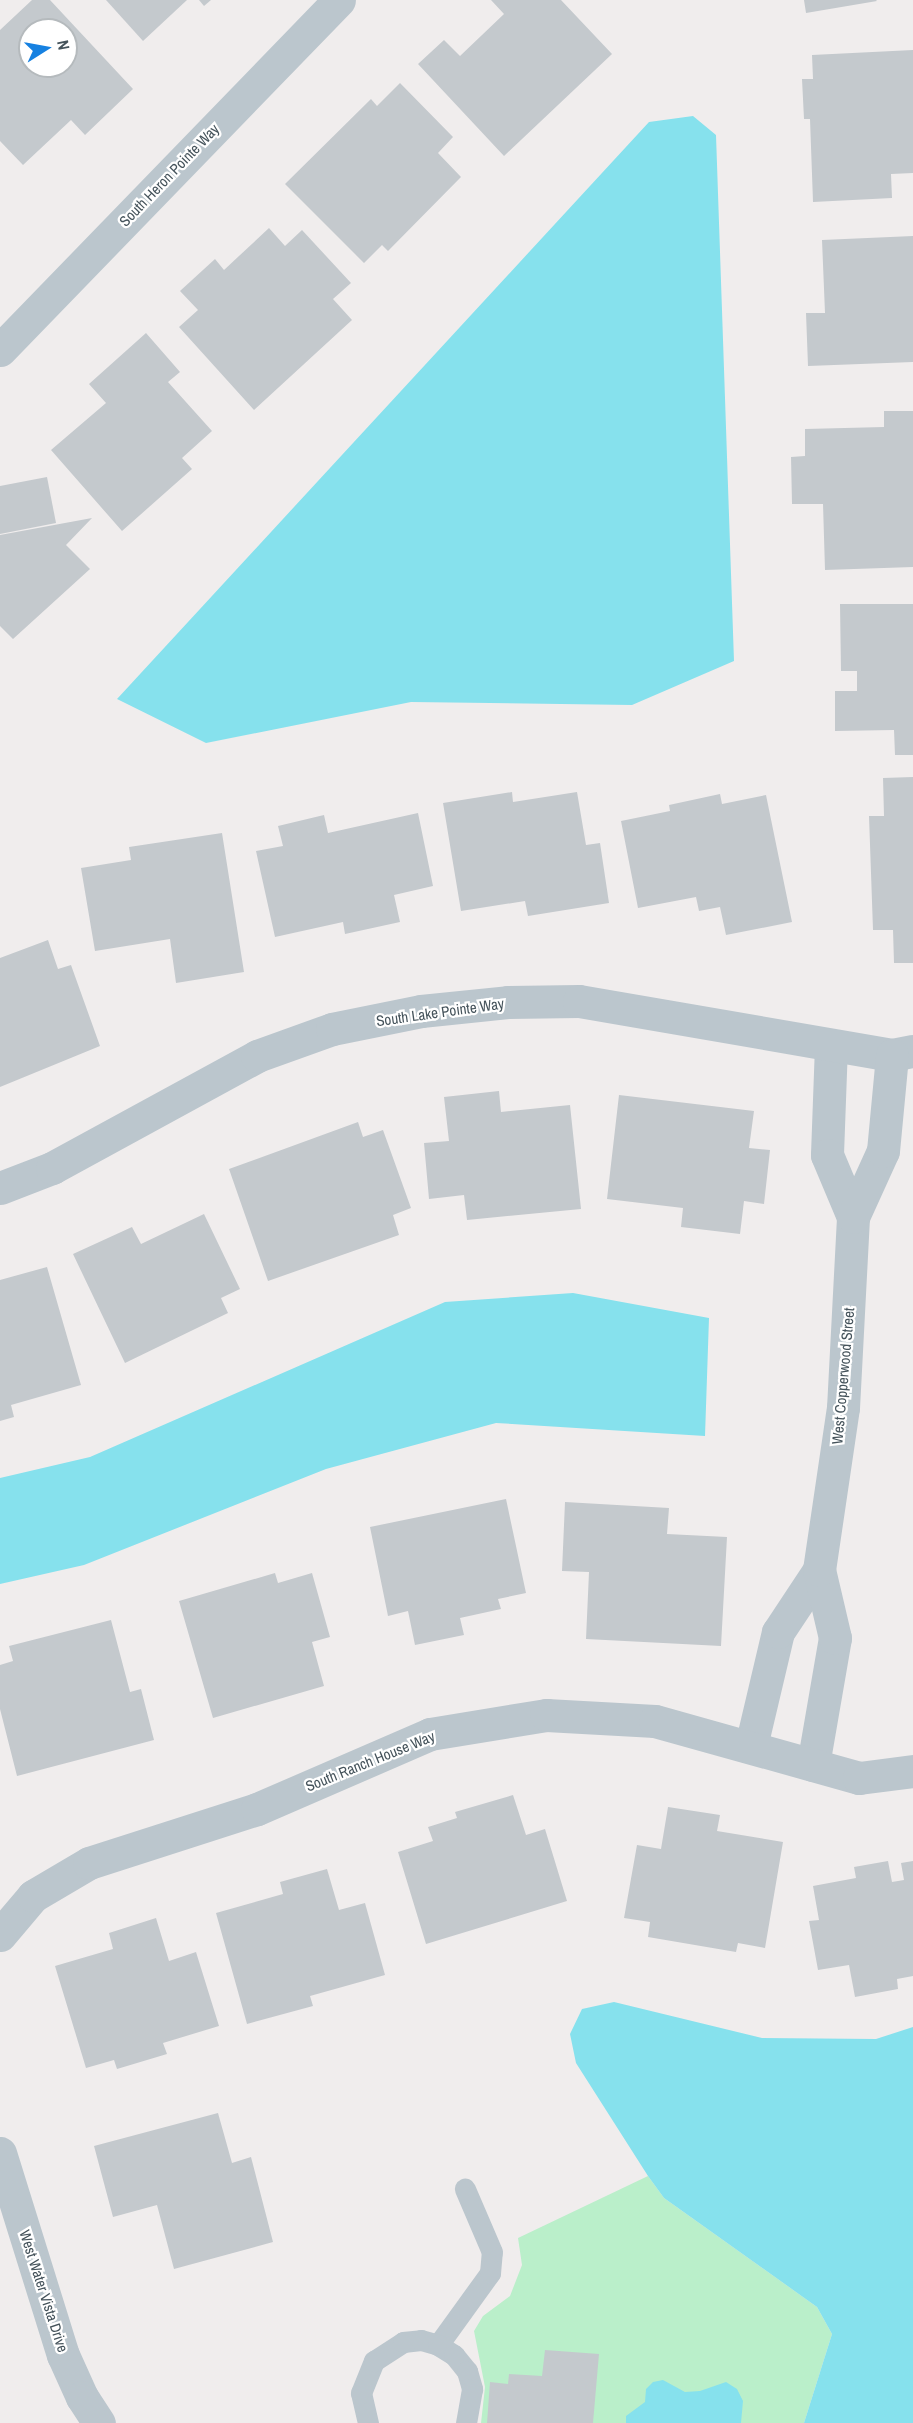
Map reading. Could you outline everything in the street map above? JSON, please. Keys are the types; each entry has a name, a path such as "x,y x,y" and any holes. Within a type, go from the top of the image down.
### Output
{"street":[{"name":"South Heron Pointe Way","path":"0,351 339,0"},
{"name":"South Lake Pointe Way","path":"0,1188 52,1168 257,1056 332,1029 421,1011 508,1002 579,1001 831,1045 903,1053"},
{"name":"West Copperwood Street","path":"831,1045 827,1155 853,1217"},
{"name":"West Copperwood Street","path":"813,1765 835,1638 819,1570 843,1408 853,1217 883,1151 903,1053"},
{"name":"West Copperwood Street","path":"751,1746 778,1632 819,1570"},
{"name":"South Ranch House Way","path":"0,1935 33,1896 89,1863 257,1809 430,1734 546,1715 655,1721 859,1778 913,1771"},
{"name":"West Water Vista Drive","path":"0,2153 63,2355 82,2397 99,2423"}],"lane":[{"path":"438,2345 490,2273 492,2252 465,2189"},
{"path":"368,2423 361,2393 374,2361 403,2342 438,2345 467,2371 472,2389 466,2423"}],"green space":[{"path":"648,2176 664,2198 817,2307 832,2334 804,2423 481,2423 485,2387 474,2331 483,2316 510,2296 522,2265 518,2238"}],"water":[{"path":"693,116 716,135 734,661 632,705 411,702 206,743 117,699 649,122"},
{"path":"573,1293 709,1318 705,1436 496,1423 326,1469 84,1565 0,1584 0,1478 90,1457 445,1302"},
{"path":"614,2002 762,2038 876,2039 913,2027 913,2423 804,2423 832,2334 817,2307 664,2198 648,2176 576,2063 570,2034 582,2009"},
{"path":"663,2380 685,2392 700,2391 726,2382 737,2389 743,2401 741,2423 626,2423 626,2416 645,2402 646,2389 653,2382"}],"building":[{"path":"32,0 50,0 67,18 18,18 18,78 78,78 78,30 133,89 85,135 71,120 23,165 0,141 0,30"},
{"path":"106,0 187,0 143,41"},
{"path":"199,0 211,0 204,6"},
{"path":"491,0 561,0 612,54 504,156 418,64 444,40 460,56 504,14"},
{"path":"804,0 876,0 877,1 806,13"},
{"path":"913,50 913,173 891,174 892,198 813,202 810,119 804,119 802,79 813,79 812,55"},
{"path":"400,83 453,137 438,153 461,177 388,251 382,245 364,263 285,184 371,99 377,106"},
{"path":"269,228 285,246 302,230 351,283 333,299 352,320 254,410 179,327 198,310 180,291 215,259 224,270"},
{"path":"913,236 913,362 808,366 806,313 825,313 822,240"},
{"path":"146,333 180,372 168,382 212,431 182,458 192,469 122,531 51,450 106,403 89,384"},
{"path":"884,411 913,411 913,567 825,570 823,504 792,504 791,457 805,456 805,429 884,427"},
{"path":"47,477 56,523 0,534 0,486"},
{"path":"92,518 66,545 90,569 13,639 0,626 0,535"},
{"path":"840,604 913,604 913,755 895,755 894,730 835,731 835,691 857,691 857,671 841,671"},
{"path":"913,777 913,963 894,963 893,930 873,930 869,816 884,816 883,778"},
{"path":"512,792 513,802 577,792 586,845 600,843 609,903 528,916 525,901 461,911 443,803"},
{"path":"720,794 722,804 766,795 792,922 726,935 720,907 699,911 696,897 638,908 621,821 670,811 669,805"},
{"path":"418,813 433,886 394,895 400,922 345,934 343,922 275,937 256,851 283,846 278,826 324,815 328,833"},
{"path":"222,833 244,972 176,983 170,939 95,951 81,868 131,860 129,847"},
{"path":"48,940 58,969 71,965 100,1046 0,1087 0,958"},
{"path":"499,1091 501,1112 570,1105 581,1209 467,1220 464,1195 429,1199 424,1143 449,1141 444,1097"},
{"path":"619,1095 754,1111 749,1148 770,1150 764,1204 744,1201 740,1234 681,1227 683,1208 607,1199"},
{"path":"358,1122 363,1137 383,1130 411,1208 393,1215 399,1235 268,1281 229,1169"},
{"path":"204,1214 240,1289 221,1298 228,1313 125,1363 73,1254 132,1227 141,1244"},
{"path":"47,1267 81,1385 11,1405 14,1417 0,1421 0,1280"},
{"path":"506,1499 526,1593 498,1599 501,1609 460,1618 464,1635 415,1645 408,1611 388,1616 370,1527"},
{"path":"565,1502 669,1508 667,1534 727,1537 721,1646 586,1639 589,1572 562,1571"},
{"path":"275,1573 278,1583 312,1573 330,1637 312,1642 324,1686 213,1718 179,1601"},
{"path":"111,1620 130,1692 141,1689 154,1740 17,1776 0,1709 0,1665 13,1661 9,1646"},
{"path":"513,1795 526,1835 545,1829 567,1901 426,1944 398,1852 433,1841 428,1827 457,1818 455,1812"},
{"path":"668,1807 720,1815 717,1831 783,1842 765,1948 738,1943 736,1952 648,1937 650,1922 624,1918 637,1845 661,1849"},
{"path":"888,1861 892,1882 904,1880 901,1863 913,1861 913,1976 897,1979 898,1989 855,1997 849,1965 818,1970 809,1921 819,1920 813,1886 856,1878 854,1867"},
{"path":"327,1869 339,1910 365,1903 385,1975 310,1996 313,2006 247,2024 216,1913 283,1894 280,1882"},
{"path":"156,1918 169,1961 196,1952 219,2026 163,2043 167,2054 117,2069 114,2060 86,2068 55,1966 113,1949 109,1933"},
{"path":"218,2113 232,2163 251,2157 273,2242 174,2269 157,2205 113,2217 94,2146"},
{"path":"545,2350 599,2354 593,2423 487,2423 490,2382 508,2384 509,2374 542,2376"}]}
